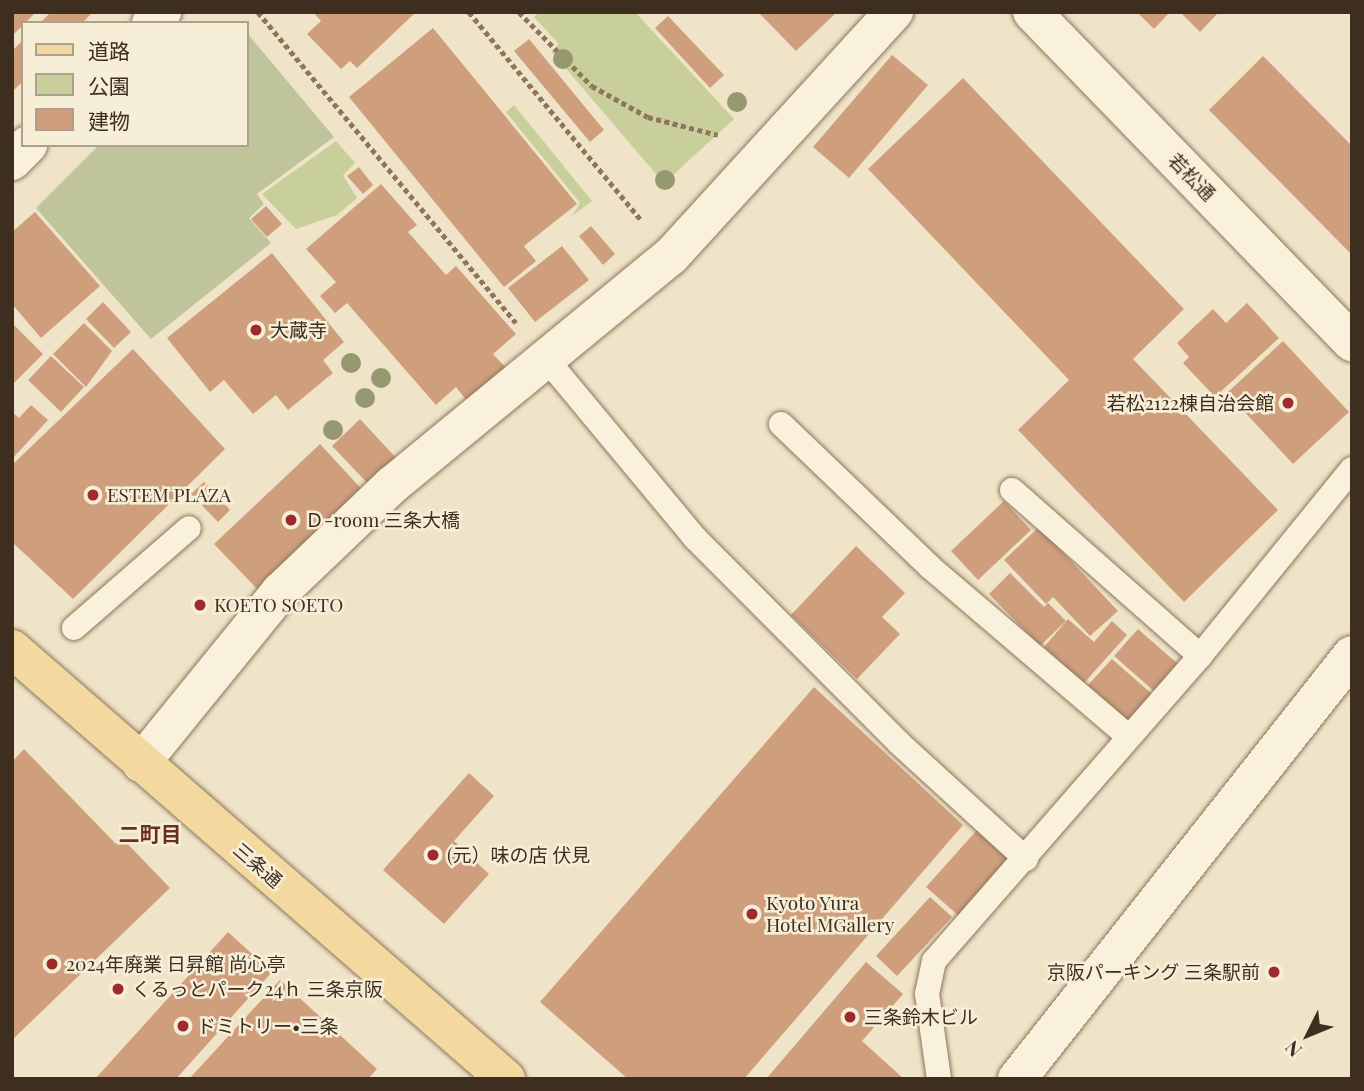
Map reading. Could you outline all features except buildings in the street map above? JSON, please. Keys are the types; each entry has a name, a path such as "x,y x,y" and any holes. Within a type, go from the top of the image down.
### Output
{"main road":[{"name":"三条通","path":"12,649 506,1079"}],"street":[{"path":"141,763 281,591 392,485 548,361 671,256 894,12"},
{"name":"若松通","path":"1032,12 1352,342"},
{"path":"12,160 26,147"},
{"path":"1017,1079 1352,656"}],"lane":[{"path":"548,361 695,538 899,743 1026,859"},
{"path":"781,424 930,567 1128,736"},
{"path":"939,1079 927,994 934,961 1026,859 1128,736 1200,656 1352,469"},
{"path":"1012,490 1200,656"},
{"path":"74,628 189,528"}],"path":[{"path":"258,12 548,361"},
{"path":"469,12 671,256"},
{"path":"519,12 592,86 648,117 712,130"}],"green space":[{"path":"539,12 635,12 734,119 673,175 656,174 551,51 559,44 534,17"},
{"path":"248,34 334,137 257,194 264,204 249,218 271,243 151,339 36,208 97,147 248,147"},
{"path":"514,105 592,201 572,216 580,203 506,112"},
{"path":"336,141 355,163 343,175 357,198 337,215 296,229 262,194"}],"place":[{"name":"大蔵寺","path":"256,330"},
{"name":"若松2122棟自治会館","path":"1288,403"},
{"name":"ESTEM PLAZA","path":"93,495"},
{"name":"Ｄ-room 三条大橋","path":"291,520"},
{"name":"KOETO SOETO","path":"200,605"},
{"name":"(元）味の店 伏見","path":"433,855"},
{"name":"Kyoto Yura Hotel MGallery","path":"752,914"},
{"name":"2024年廃業 日昇館 尚心亭","path":"52,964"},
{"name":"京阪パーキング 三条駅前","path":"1274,972"},
{"name":"くるっとパーク24ｈ 三条京阪","path":"118,989"},
{"name":"三条鈴木ビル","path":"850,1017"},
{"name":"ドミトリー•三条","path":"183,1026"}],"district":[{"name":"二町目","path":"150,833"}]}
